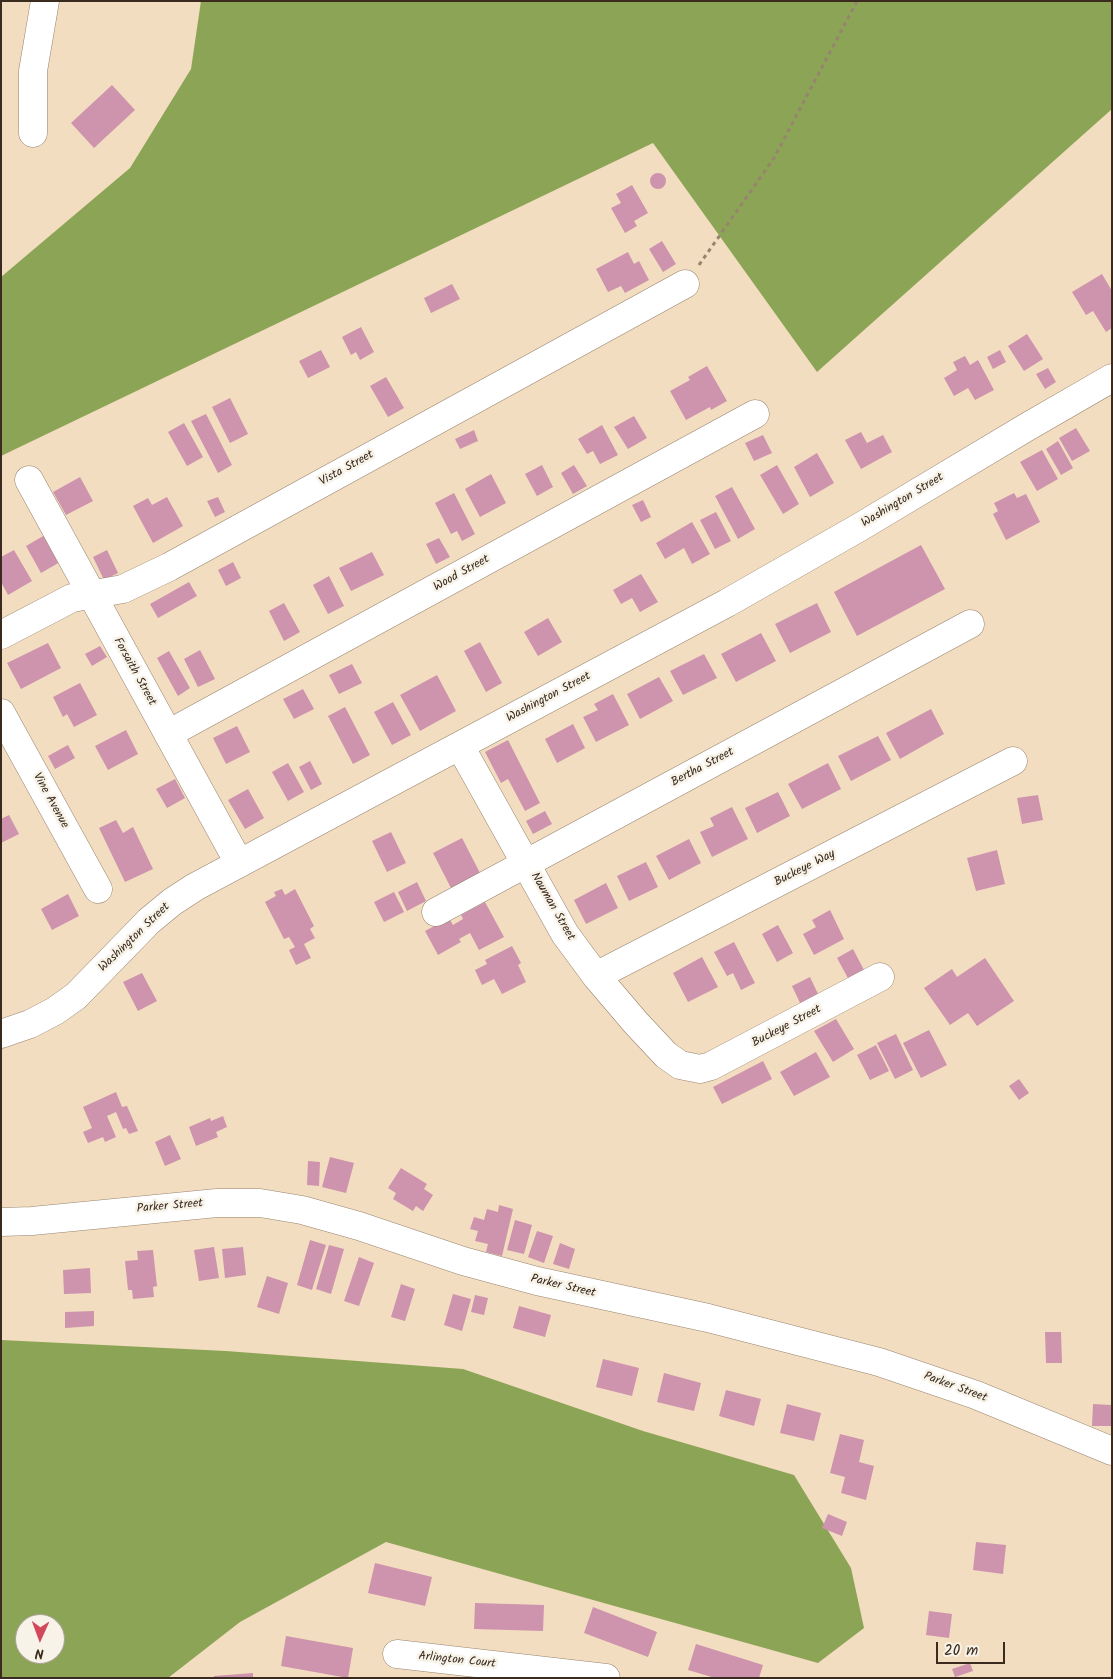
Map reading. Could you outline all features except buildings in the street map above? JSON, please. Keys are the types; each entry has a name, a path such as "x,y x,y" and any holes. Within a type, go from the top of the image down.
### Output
{"street":[{"path":"33,133 33,71 45,1"},
{"name":"Vista Street","path":"1,635 72,598 123,589 168,567 685,284"},
{"name":"Washington Street","path":"1,1034 30,1024 55,1011 76,996 149,921 172,902 195,887 727,603 1112,378"},
{"name":"Wood Street","path":"168,734 755,414"},
{"name":"Forsaith Street","path":"29,480 240,863"},
{"name":"Bertha Street","path":"436,912 970,624"},
{"name":"Vine Avenue","path":"1,713 98,889"},
{"name":"Nauman Street","path":"460,746 565,934 596,976 666,1055 680,1065 691,1068"},
{"name":"Buckeye Way","path":"596,976 1013,761"},
{"name":"Buckeye Street","path":"691,1068 700,1069 711,1066 880,976"},
{"name":"Parker Street","path":"1,1222 32,1221 218,1203 260,1203 302,1210 359,1226 463,1261 537,1281 708,1318 879,1362 976,1395 1112,1451"},
{"name":"Arlington Court","path":"397,1654 606,1678"}],"path":[{"path":"685,284 774,158 857,1"}],"green space":[{"path":"201,1 1112,1 1112,109 817,372 653,143 1,456 1,277 130,168 191,69"},
{"path":"1,1340 226,1351 463,1369 643,1431 794,1475 851,1568 864,1628 818,1663 386,1542 240,1622 168,1678 1,1678"}]}
